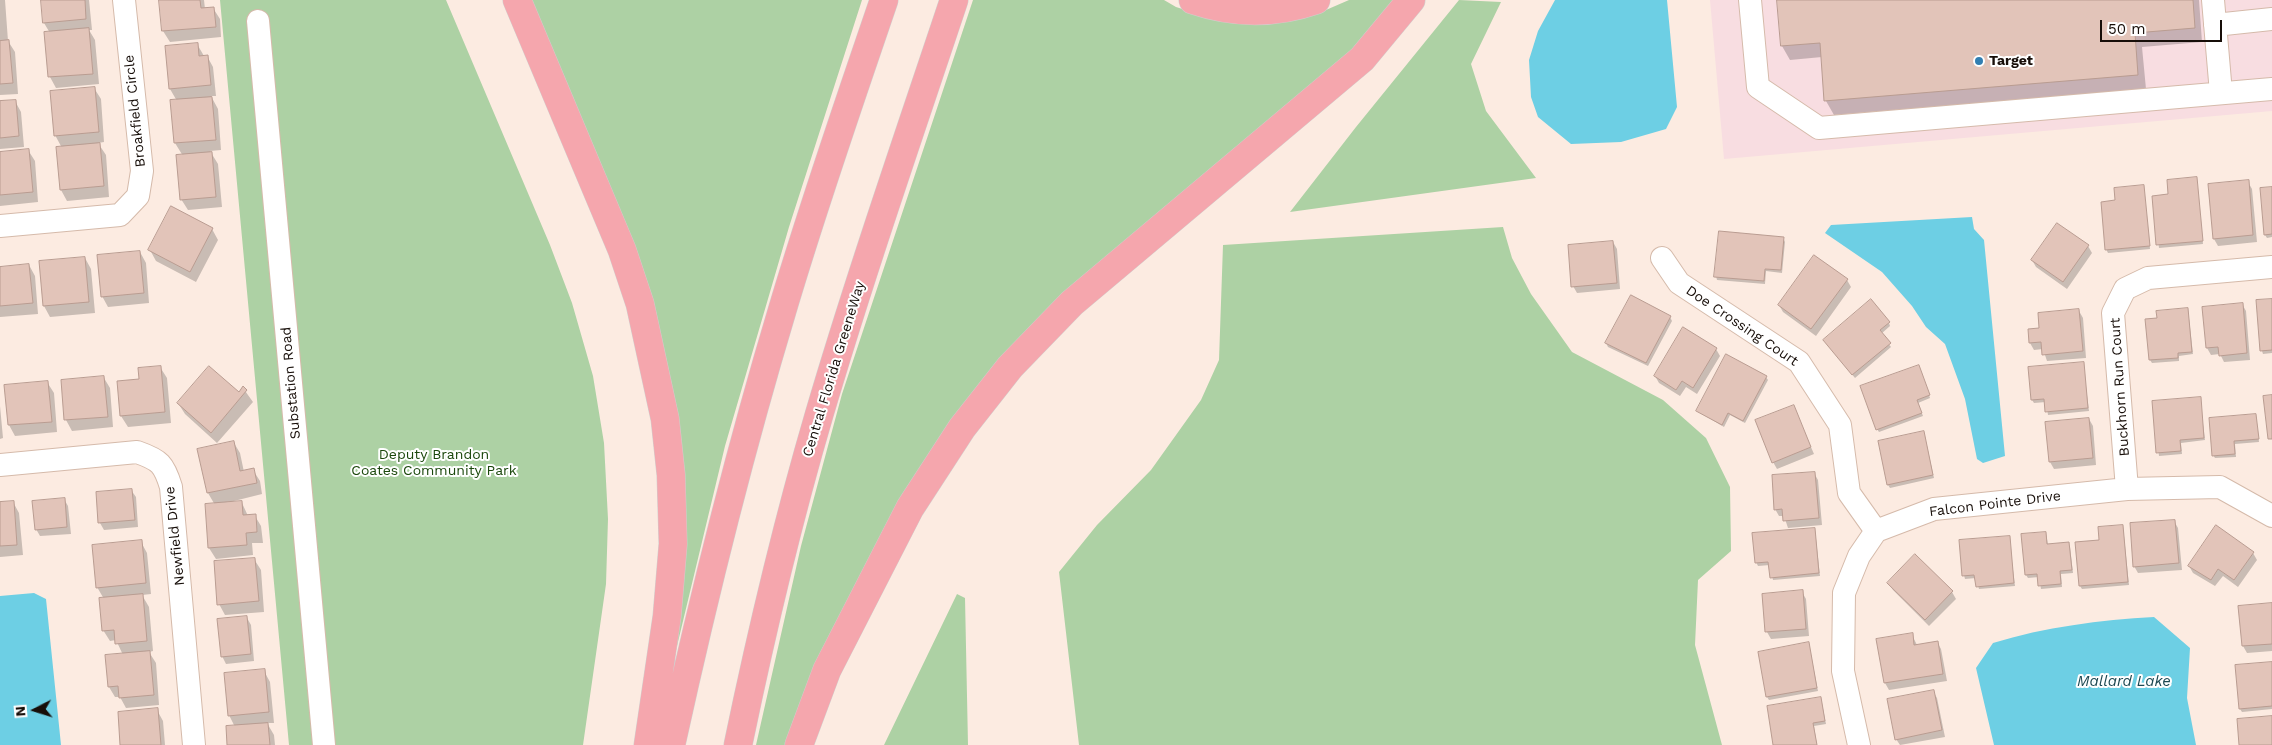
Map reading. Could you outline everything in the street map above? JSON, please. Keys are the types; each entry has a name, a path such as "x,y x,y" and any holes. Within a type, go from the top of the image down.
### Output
{"highway":[{"path":"517,0 628,268 640,304 665,419 671,475 672,544 668,616 648,745"},
{"path":"671,745 710,571 759,389 809,223 884,0"},
{"name":"Central Florida GreeneWay","path":"738,745 773,590 819,417 872,244 954,0"},
{"path":"1194,0 1218,8 1256,11 1300,6 1316,0"},
{"path":"799,745 827,670 910,508 962,428 1010,367 1079,297 1362,59 1411,0"}],"street":[{"name":"Broakfield Circle","path":"0,226 120,214 138,196 142,171 124,0"},
{"path":"1750,0 1758,87 1818,128 2272,89"},
{"path":"2213,0 2221,93"},
{"path":"2216,25 2272,19"},
{"name":"Substation Road","path":"258,21 324,745"},
{"name":"Doe Crossing Court","path":"1662,258 1679,283 1799,362 1840,424 1849,493 1876,531"},
{"name":"Buckhorn Run Court","path":"2127,489 2113,313 2125,289 2148,278 2272,267"},
{"name":"Newfield Drive","path":"0,465 137,452 155,458 166,470 171,487 194,745"},
{"name":"Falcon Pointe Drive","path":"1876,531 1934,509 2127,489 2220,486 2272,516"},
{"path":"1860,745 1844,671 1844,593 1859,556 1876,531"}],"shaded area":[{"path":"1710,0 2272,0 2272,111 1724,159"}],"green space":[{"name":"Deputy Brandon Coates Community Park","path":"220,0 446,0 550,245 572,303 593,376 604,443 608,519 606,584 583,745 289,745"},
{"path":"524,0 862,0 789,227 725,446 671,671 674,447"},
{"path":"973,0 1164,0 1176,7 1211,18 1319,13 1349,0 1399,0 1367,40 988,380 791,745 756,745 801,546 842,394"},
{"path":"1459,0 1501,2 1471,64 1486,111 1536,178 1290,212 1356,127"},
{"path":"1503,227 1512,258 1531,294 1572,352 1663,400 1706,438 1730,487 1731,551 1698,580 1695,645 1722,745 1079,745 1059,572 1097,525 1151,470 1201,400 1219,360 1223,245"},
{"path":"957,594 965,598 968,745 884,745"}],"water":[{"path":"1555,0 1667,0 1677,107 1666,129 1621,142 1571,144 1538,117 1531,97 1529,60 1538,31"},
{"path":"1972,217 1974,229 1984,240 2005,456 1983,463 1977,459 1965,399 1945,344 1926,327 1912,306 1882,272 1825,233 1831,225"},
{"path":"34,593 46,599 61,745 0,745 0,596"},
{"name":"Mallard Lake","path":"2154,617 2190,648 2187,698 2196,745 1994,745 1976,668 1993,643 2073,625"}],"building":[{"path":"41,0 85,0 86,19 43,23"},
{"path":"159,0 200,0 201,8 214,7 216,27 162,31"},
{"name":"Target","path":"1777,0 2193,0 2195,28 2135,33 2138,75 1824,101 1820,43 1781,46"},
{"path":"89,28 93,74 48,77 44,32"},
{"path":"9,40 13,83 0,84 0,41"},
{"path":"198,43 199,56 208,55 211,85 169,89 165,46"},
{"path":"95,87 99,132 54,136 50,91"},
{"path":"212,97 216,140 174,143 170,100"},
{"path":"16,100 19,136 0,138 0,101"},
{"path":"100,143 104,186 60,190 56,147"},
{"path":"29,149 33,192 0,195 0,152"},
{"path":"212,152 216,197 180,200 176,155"},
{"path":"2197,177 2203,241 2156,245 2152,196 2168,194 2167,180"},
{"path":"2249,180 2253,235 2213,239 2208,184"},
{"path":"2144,185 2150,246 2105,250 2101,202 2115,200 2114,188"},
{"path":"2272,187 2272,234 2264,235 2260,188"},
{"path":"171,206 213,228 190,272 148,250"},
{"path":"2057,223 2089,245 2063,282 2031,260"},
{"path":"1719,231 1784,237 1781,270 1765,269 1764,281 1714,277"},
{"path":"1613,241 1617,283 1571,287 1568,245"},
{"path":"140,251 144,293 101,297 97,255"},
{"path":"1814,255 1848,279 1811,329 1778,305"},
{"path":"85,257 89,302 43,306 39,261"},
{"path":"29,264 33,303 0,306 0,267"},
{"path":"1631,295 1671,316 1646,363 1605,343"},
{"path":"1871,299 1890,322 1880,330 1891,343 1852,375 1823,340"},
{"path":"2272,299 2272,350 2260,351 2256,300"},
{"path":"2243,303 2247,353 2219,356 2218,347 2206,348 2202,307"},
{"path":"2188,308 2192,352 2178,353 2178,358 2149,360 2145,319 2157,318 2156,311"},
{"path":"2079,309 2083,351 2042,355 2041,342 2029,343 2028,329 2039,328 2038,313"},
{"path":"1683,327 1717,348 1693,388 1682,381 1676,390 1654,376"},
{"path":"1726,354 1767,376 1743,421 1728,413 1722,425 1696,411"},
{"path":"2084,362 2088,408 2045,412 2044,399 2031,400 2028,367"},
{"path":"1919,365 1930,395 1917,400 1922,413 1876,430 1860,386"},
{"path":"161,366 165,412 120,416 117,381 139,379 138,368"},
{"path":"209,366 239,392 243,386 247,390 211,433 177,403"},
{"path":"104,376 108,417 64,420 61,380"},
{"path":"48,381 52,422 8,425 4,385"},
{"path":"2272,395 2272,439 2268,439 2263,396"},
{"path":"2201,397 2204,438 2180,440 2181,451 2156,453 2152,401"},
{"path":"1794,405 1811,447 1772,463 1755,420"},
{"path":"2256,414 2259,439 2234,441 2235,454 2212,456 2209,418"},
{"path":"2089,418 2093,458 2049,462 2045,422"},
{"path":"1924,431 1933,475 1887,485 1878,441"},
{"path":"234,441 240,471 254,468 257,483 207,493 197,449"},
{"path":"1815,472 1819,518 1783,521 1782,509 1774,510 1772,475"},
{"path":"132,489 135,520 98,523 96,492"},
{"path":"65,498 67,527 35,530 32,501"},
{"path":"14,501 17,545 0,546 0,502"},
{"path":"242,501 243,515 256,514 257,532 246,533 247,545 208,548 205,504"},
{"path":"2175,520 2179,563 2133,567 2130,523"},
{"path":"2123,525 2128,582 2079,586 2075,542 2099,540 2098,527"},
{"path":"2216,525 2254,552 2234,580 2218,569 2211,580 2188,566"},
{"path":"1815,528 1819,573 1770,578 1768,562 1755,563 1752,533"},
{"path":"2046,532 2047,544 2069,542 2072,570 2060,571 2061,584 2038,586 2037,574 2025,575 2021,534"},
{"path":"2010,536 2014,583 1976,587 1974,575 1962,576 1959,540"},
{"path":"142,540 146,583 96,588 92,545"},
{"path":"1915,554 1953,591 1925,620 1887,583"},
{"path":"255,558 259,601 217,605 214,561"},
{"path":"1803,590 1806,629 1765,632 1762,594"},
{"path":"143,594 147,641 115,644 114,630 102,631 99,598"},
{"path":"2272,603 2272,644 2242,646 2238,606"},
{"path":"247,616 251,654 221,657 217,619"},
{"path":"1913,633 1914,645 1938,641 1943,674 1884,683 1876,639"},
{"path":"1809,642 1817,688 1766,697 1758,652"},
{"path":"150,651 154,695 119,698 118,686 108,687 105,655"},
{"path":"2272,662 2272,706 2239,709 2235,665"},
{"path":"265,669 269,712 228,716 224,673"},
{"path":"1934,690 1942,730 1895,740 1887,699"},
{"path":"1821,697 1825,721 1813,723 1817,745 1773,745 1767,706"},
{"path":"158,708 161,745 120,745 118,712"},
{"path":"2272,716 2272,745 2239,745 2237,719"},
{"path":"268,723 270,745 227,745 226,726"}],"place":[{"name":"Target","path":"1979,61"}]}
